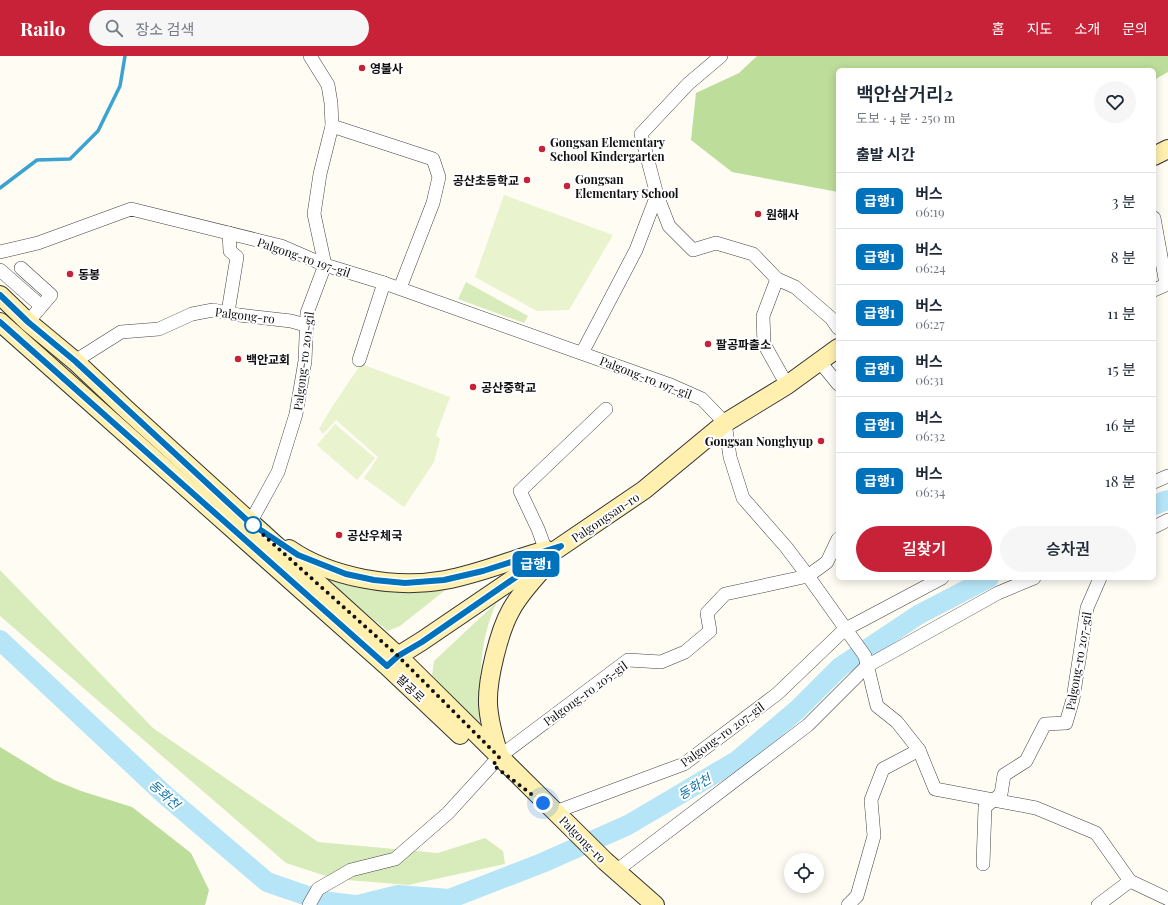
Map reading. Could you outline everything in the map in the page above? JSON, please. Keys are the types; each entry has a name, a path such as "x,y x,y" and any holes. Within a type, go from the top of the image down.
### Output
{"main road":[{"path":"1156,155 1168,149"},
{"name":"Palgong-ro","path":"0,295 28,322 75,361 250,523 496,761 556,812 611,866 655,905"},
{"name":"팔공로","path":"0,322 393,661"},
{"name":"Palgongsan-ro","path":"393,661 554,548 644,490 725,423 787,385 836,350"},
{"path":"250,523 298,555 346,574 374,580 405,583 444,580 483,571 554,548"},
{"path":"496,761 488,703 497,648 511,609 554,548"}],"street":[{"path":"310,56 328,85 332,126 320,174 314,214 325,265"},
{"path":"721,56 688,84 641,134 657,195 669,226 693,250 716,243 753,254 777,279 795,287 832,318 836,325"},
{"path":"332,126 433,158 439,177 433,204 400,288"},
{"path":"582,353 636,250 657,195"},
{"name":"Palgong-ro 197-gil","path":"0,252 38,243 131,209 281,246 325,265 400,288 582,353 668,384 702,399 725,423"},
{"path":"228,312 237,257 230,251 229,233"},
{"path":"1156,233 1163,286"},
{"name":"Palgong-ro 201-gil","path":"250,523 278,472 296,414 305,361 305,325 307,313 325,265"},
{"path":"21,268 51,295 28,322"},
{"path":"0,270 41,306"},
{"path":"777,279 763,316 764,344 787,385"},
{"path":"359,360 384,283"},
{"name":"Palgong-ro","path":"75,361 121,332 160,329 192,314 213,310 291,321 305,325"},
{"path":"820,362 836,382"},
{"path":"554,548 538,529 520,490 606,409"},
{"path":"725,423 730,457 743,498 786,547 847,632 866,661 877,706 897,722 919,750 935,789 995,799 1036,808 1096,833 1130,882 1168,899"},
{"path":"1156,481 1168,476"},
{"path":"1156,526 1168,520"},
{"name":"Palgong-ro 205-gil","path":"496,761 628,660 661,662 685,652 710,632 707,614 725,594 808,576 827,562 836,543"},
{"name":"Palgong-ro 207-gil","path":"556,812 684,764 777,694 847,632 938,580"},
{"path":"611,866 808,724 866,661 998,593 1029,580"},
{"name":"Palgong-ro 207-gil","path":"995,799 1001,794 1004,775 1026,761 1045,724 1066,723 1073,699 1087,608 1099,580"},
{"path":"848,905 857,896 874,836 871,800 883,769 919,750"},
{"path":"309,905 318,889 351,870 395,859 448,813 496,761"},
{"path":"983,864 985,807 995,799"},
{"path":"1098,905 1130,882"}],"green space":[{"path":"757,56 1168,56 1168,72 1156,79 1156,68 836,68 836,192 732,172 691,140 696,93 739,73"},
{"path":"504,195 613,235 569,310 537,311 475,277"},
{"path":"466,282 528,316 524,323 458,299"},
{"path":"361,364 450,397 436,435 440,439 434,462 404,507 364,478 378,457 336,420 323,434 319,429"},
{"path":"335,424 375,458 357,480 317,445"},
{"path":"0,570 153,728 318,842 438,853 485,838 503,851 505,864 408,885 335,879 286,863 0,616"},
{"path":"318,575 372,590 425,582 448,588 400,626 388,631"},
{"path":"497,602 486,632 483,647 480,679 480,727 432,675 434,661"},
{"path":"0,747 54,780 81,791 132,807 191,853 209,890 205,905 0,905"}],"waterway":[{"path":"0,188 37,160 70,159 98,131 120,86 125,56"},
{"name":"동화천","path":"1156,504 1168,500"},
{"name":"동화천","path":"358,905 398,895 449,899 542,863 628,825 738,760 797,710 840,667 918,615 985,580"},
{"name":"동화천","path":"0,640 165,795 267,882 322,901 355,905"},
{"path":"398,895 410,905"}],"bus line":[{"name":"급행1","path":"0,295 28,322 75,361 250,523 298,555 346,574 374,580 405,583 444,580 483,571 561,546 422,642 398,656 387,666 52,370 0,322"}],"place":[{"name":"영불사","path":"362,68"},
{"name":"Gongsan Elementary School Kindergarten","path":"542,149"},
{"name":"공산초등학교","path":"527,180"},
{"name":"Gongsan Elementary School","path":"567,186"},
{"name":"원해사","path":"758,214"},
{"name":"동봉","path":"70,274"},
{"name":"팔공파출소","path":"708,344"},
{"name":"백안교회","path":"238,359"},
{"name":"공산중학교","path":"473,387"},
{"name":"Gongsan Nonghyup","path":"821,441"},
{"name":"공산우체국","path":"339,535"}],"route":[{"path":"253,525 250,523 421,678 499,757 493,765 543,803"}]}
